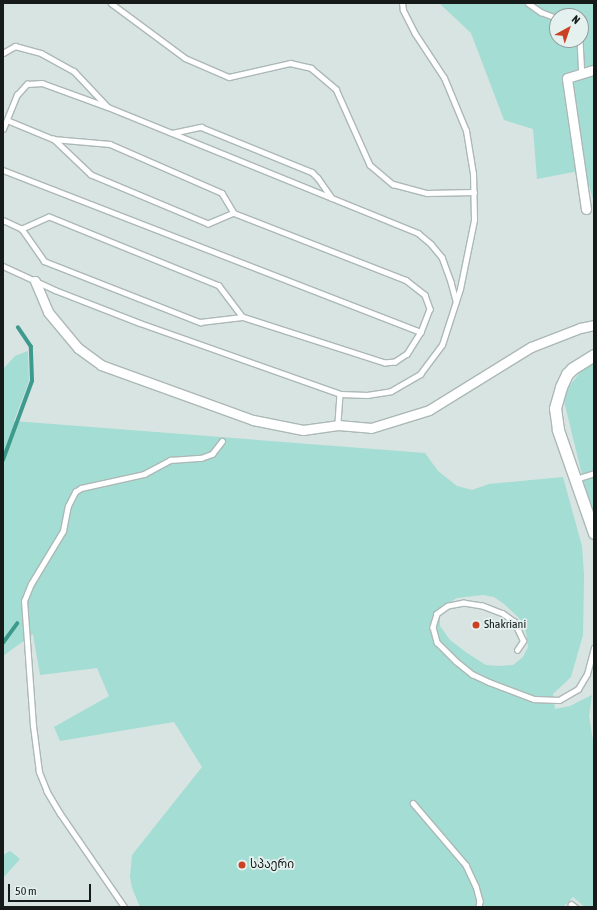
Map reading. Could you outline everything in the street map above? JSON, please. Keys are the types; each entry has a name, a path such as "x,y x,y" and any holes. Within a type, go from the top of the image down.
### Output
{"street":[{"path":"586,209 567,78 594,70"},
{"path":"35,281 48,312 78,348 101,365 252,420 303,430 338,425 371,428 429,410 530,347 580,328 594,325"},
{"path":"594,354 567,374 561,387 555,408 558,430 574,480 594,533"}],"lane":[{"path":"111,3 185,58 229,77 290,63 311,68 336,89 370,165 393,184 426,192 474,192"},
{"path":"3,266 35,281 140,323 340,394 367,395 391,391 420,374 442,345 456,301 474,220 474,192 473,174 466,131 444,78 415,34 402,10 402,3"},
{"path":"528,3 549,15"},
{"path":"3,53 15,46 41,53 74,71 108,107"},
{"path":"580,48 582,74"},
{"path":"3,129 17,94 27,84 42,82 108,107 418,233 442,257 456,301"},
{"path":"3,220 22,229 44,261 200,322 242,317 385,363 395,362 407,354 421,332 430,309 424,295 406,280 234,213 222,193 110,144 52,139 7,120"},
{"path":"172,133 201,127 312,172 332,198"},
{"path":"52,139 90,175 208,224 234,213"},
{"path":"3,170 421,332"},
{"path":"22,229 49,217 219,286 242,317"},
{"path":"338,425 340,394"},
{"path":"124,907 60,814 47,792 39,772 24,601 31,584 62,531 68,506 75,492 81,488 144,474 170,460 201,458 212,454 222,442"},
{"path":"574,480 594,474"},
{"path":"517,650 523,641 514,622 503,614 482,606 464,603 448,606 437,614 432,626 437,642 456,661 472,674 534,700 560,700 578,689 587,674 594,648"},
{"path":"413,803 466,865 476,886 480,901 479,907"}],"green space":[{"path":"439,3 594,3 594,202 584,170 537,179 533,129 504,120 471,33"},
{"path":"28,351 29,381 14,421 425,453 438,471 457,486 472,490 489,484 563,477 582,546 584,575 583,635 571,677 553,694 555,709 570,706 592,695 589,716 594,747 594,907 585,907 573,897 563,907 140,907 132,888 130,876 132,855 202,767 174,722 60,741 54,727 109,696 97,668 40,675 33,634 3,656 3,369 15,356","holes":["483,595 494,597 519,618 526,632 528,647 523,657 513,665 486,665 450,640 440,626 440,614 443,606 457,598"]},
{"path":"594,361 594,512 584,483 564,401 567,389 585,366"},
{"path":"10,851 20,859 3,878 3,855"}],"waterway":[{"path":"3,460 32,381 31,347 18,328"},
{"path":"3,643 17,624"}],"place":[{"name":"Shakriani","path":"476,625"},
{"name":"სპაერი","path":"242,865"}]}
